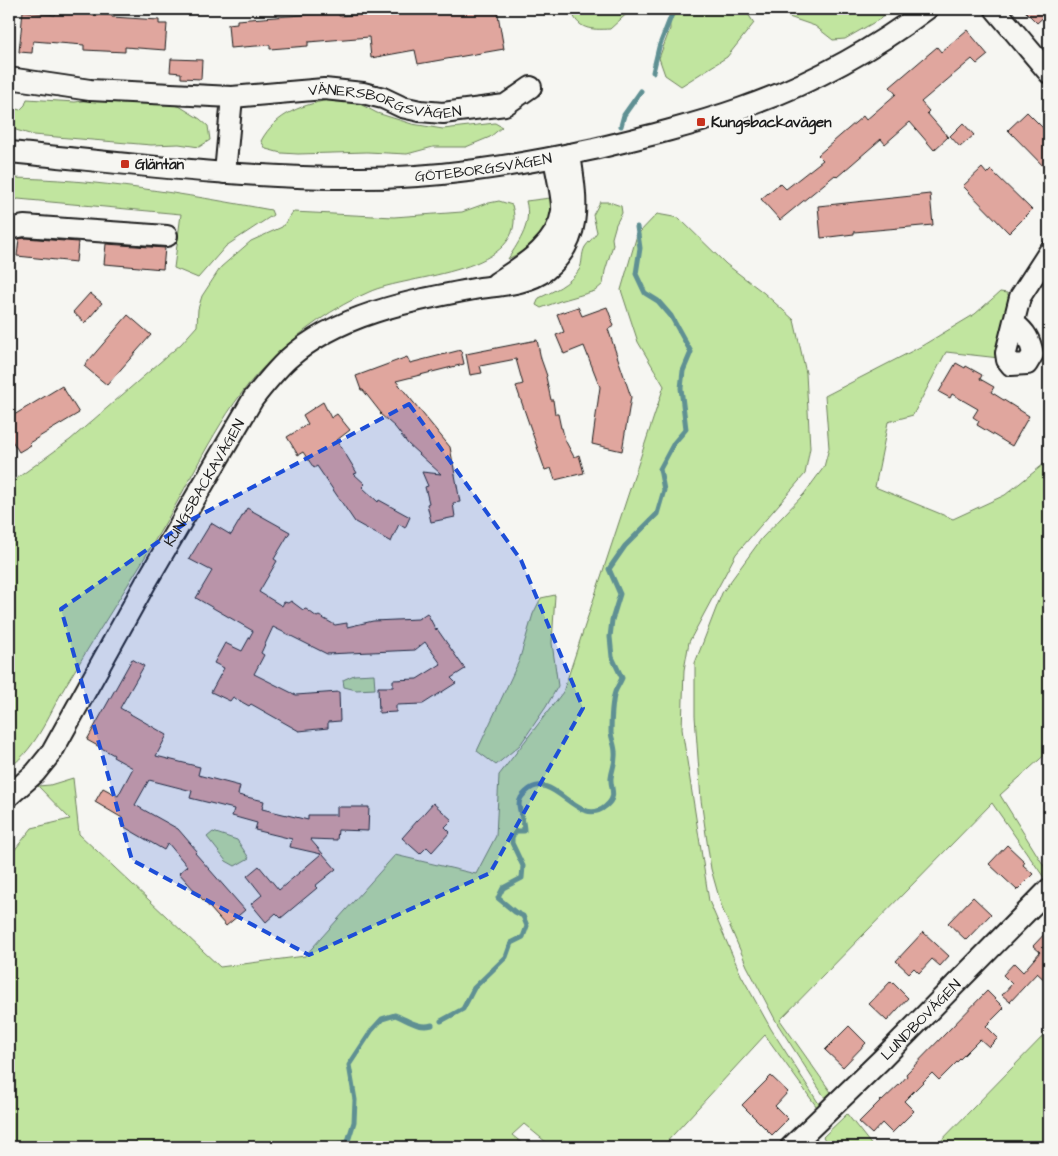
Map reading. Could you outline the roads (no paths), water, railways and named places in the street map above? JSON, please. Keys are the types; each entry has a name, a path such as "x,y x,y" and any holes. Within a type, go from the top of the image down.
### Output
{"street":[{"name":"GÖTEBORGSVÄGEN","path":"9,152 284,177 392,178 440,175 526,163 635,139 701,122 743,108 793,88 854,56 927,9"},
{"path":"995,9 1049,73"},
{"name":"VÄNERSBORGSVÄGEN","path":"9,78 90,90 232,98 324,89 363,93 383,98 402,107 444,113 506,105 531,87"},
{"path":"225,173 232,98"},
{"name":"KUNGSBACKAVÄGEN","path":"9,796 35,774 52,752 145,584 209,474 253,399 272,374 288,358 340,324 399,305 493,285 523,281 545,270 560,255 573,232 577,209 562,156"},
{"path":"9,229 24,226 167,236"},
{"path":"1014,324 1020,297 1049,252"},
{"name":"LUNDBOVÄGEN","path":"791,1147 1049,889"}],"waterway":[{"path":"653,72 659,47 674,9"},
{"path":"621,126 624,115 641,91"},
{"path":"441,1021 463,1009 474,988 506,957 511,943 523,937 527,926 523,916 498,898 503,888 522,878 523,866 512,843 512,837 516,831 524,831 519,805 522,796 536,786 546,787 585,811 596,812 606,806 613,795 611,778 615,747 611,733 612,712 615,692 622,678 612,657 610,637 612,620 620,594 609,569 625,546 657,514 664,490 660,469 674,443 686,429 681,388 683,371 691,352 671,316 658,301 645,293 636,274 640,248 637,227"},
{"path":"333,1147 348,1141 354,1122 355,1100 349,1065 372,1030 382,1019 395,1015 418,1025 432,1025"}],"place":[{"name":"Kungsbackavägen","path":"701,122"},
{"name":"Gläntan","path":"125,164"}]}
